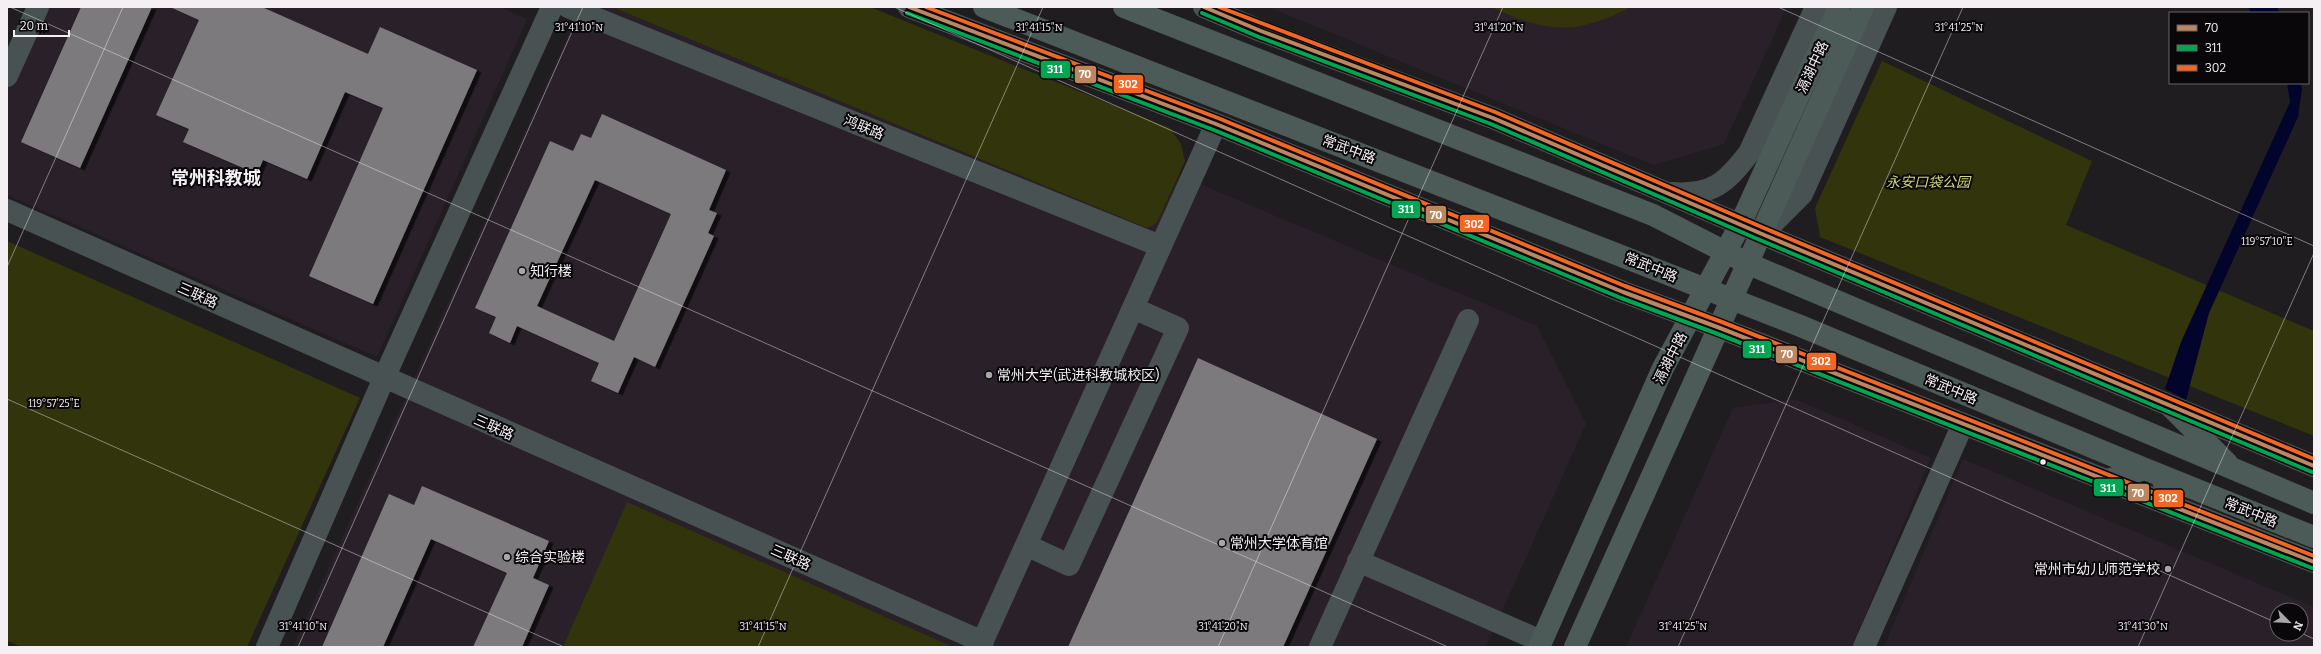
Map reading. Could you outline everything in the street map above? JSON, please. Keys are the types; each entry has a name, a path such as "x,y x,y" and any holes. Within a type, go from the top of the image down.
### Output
{"main road":[{"name":"常武中路","path":"984,7 1706,289 2153,473 2314,537"},
{"path":"1124,7 1653,215 1749,264 2235,471 2314,502"},
{"name":"滆湖中路","path":"1540,644 1663,368 1740,224 1839,7"},
{"name":"滆湖中路","path":"1575,647 1749,264 1863,7"},
{"path":"2172,408 2235,471"},
{"path":"2107,480 2153,473 2174,507"}],"street":[{"path":"7,76 38,7"},
{"path":"267,647 384,378 552,7"},
{"name":"鸿联路","path":"568,7 1160,246"},
{"path":"909,7 1216,124 1615,289 1690,316 2314,562"},
{"path":"1204,7 1260,31 1493,118 2172,408 2314,466"},
{"path":"1667,193 1689,194 1710,190 1723,183 1735,171 1749,153 1816,7"},
{"path":"1762,234 1802,194 1886,7"},
{"path":"981,644 1216,124"},
{"name":"三联路","path":"7,210 981,644"},
{"path":"1026,545 1069,565 1178,328 1134,308"},
{"path":"1320,647 1468,320"},
{"path":"1864,647 1963,424"},
{"path":"1358,561 1540,644"}],"shaded area":[{"path":"41,7 500,7 527,19 377,357 7,195 7,82"},
{"name":"常州大学(武进科教城校区)","path":"581,7 612,7 1147,228 1157,223 1179,175 1537,326 1586,424 1486,647 293,647"},
{"path":"1268,7 1787,7 1724,144 1653,165"},
{"path":"1795,399 1931,458 1852,647 1626,647 1733,408"},
{"path":"1963,459 2302,602 2269,602 2269,642 2309,642 2309,605 2314,607 2314,647 1884,647"}],"green space":[{"path":"612,7 870,7 1170,128 1181,144 1185,161 1157,223 1147,228"},
{"path":"1491,7 1631,7 1593,23 1576,27 1561,28 1528,22"},
{"name":"永安口袋公园","path":"1882,61 2092,161 2066,225 2314,331 2314,436 1820,237 1815,208"},
{"path":"7,241 360,398 247,647 22,647 7,641"},
{"path":"627,502 953,647 563,647"}],"water":[{"path":"2248,7 2277,7 2280,12 2250,12"},
{"path":"2287,84 2301,84 2302,89 2298,117 2209,313 2186,400 2165,389 2181,342 2290,102"}],"building":[{"path":"81,7 152,7 80,168 21,142"},
{"path":"170,7 262,7 368,54 380,27 477,70 373,304 309,276 383,108 345,92 307,179 263,160 257,174 183,142 189,129 156,115 199,20"},
{"name":"知行楼","path":"602,114 726,170 709,210 717,213 708,233 714,236 655,367 634,357 618,393 591,381 599,363 517,326 510,343 489,333 496,317 475,308 550,141 573,151 581,134 591,138","holes":["595,180 671,214 614,341 537,306"]},
{"name":"常州大学体育馆","path":"1198,358 1377,439 1283,647 1068,647"},
{"name":"综合实验楼","path":"422,486 549,541 533,578 549,585 522,647 473,647 507,573 431,539 383,647 322,647 389,494 414,505"}],"transit line":[{"name":"70","path":"909,7 1216,124 1623,292 1720,328 2314,562"},
{"name":"302","path":"926,7 1218,118 1625,286 1722,322 2314,556"},
{"name":"70","path":"1204,7 1261,31 1493,118 1762,234 2314,466"},
{"name":"302","path":"1219,7 1495,112 1764,228 2314,459"},
{"name":"311","path":"907,13 1214,130 1621,298 1718,334 2312,568"},
{"name":"311","path":"1202,13 1259,37 1491,124 1760,240 2312,472"}],"place":[{"name":"知行楼","path":"522,271"},
{"name":"常州大学(武进科教城校区)","path":"989,375"},
{"name":"常州大学体育馆","path":"1222,543"},
{"name":"综合实验楼","path":"507,557"},
{"name":"常州市幼儿师范学校","path":"2168,569"}],"district":[{"name":"常州科教城","path":"216,178"}]}
